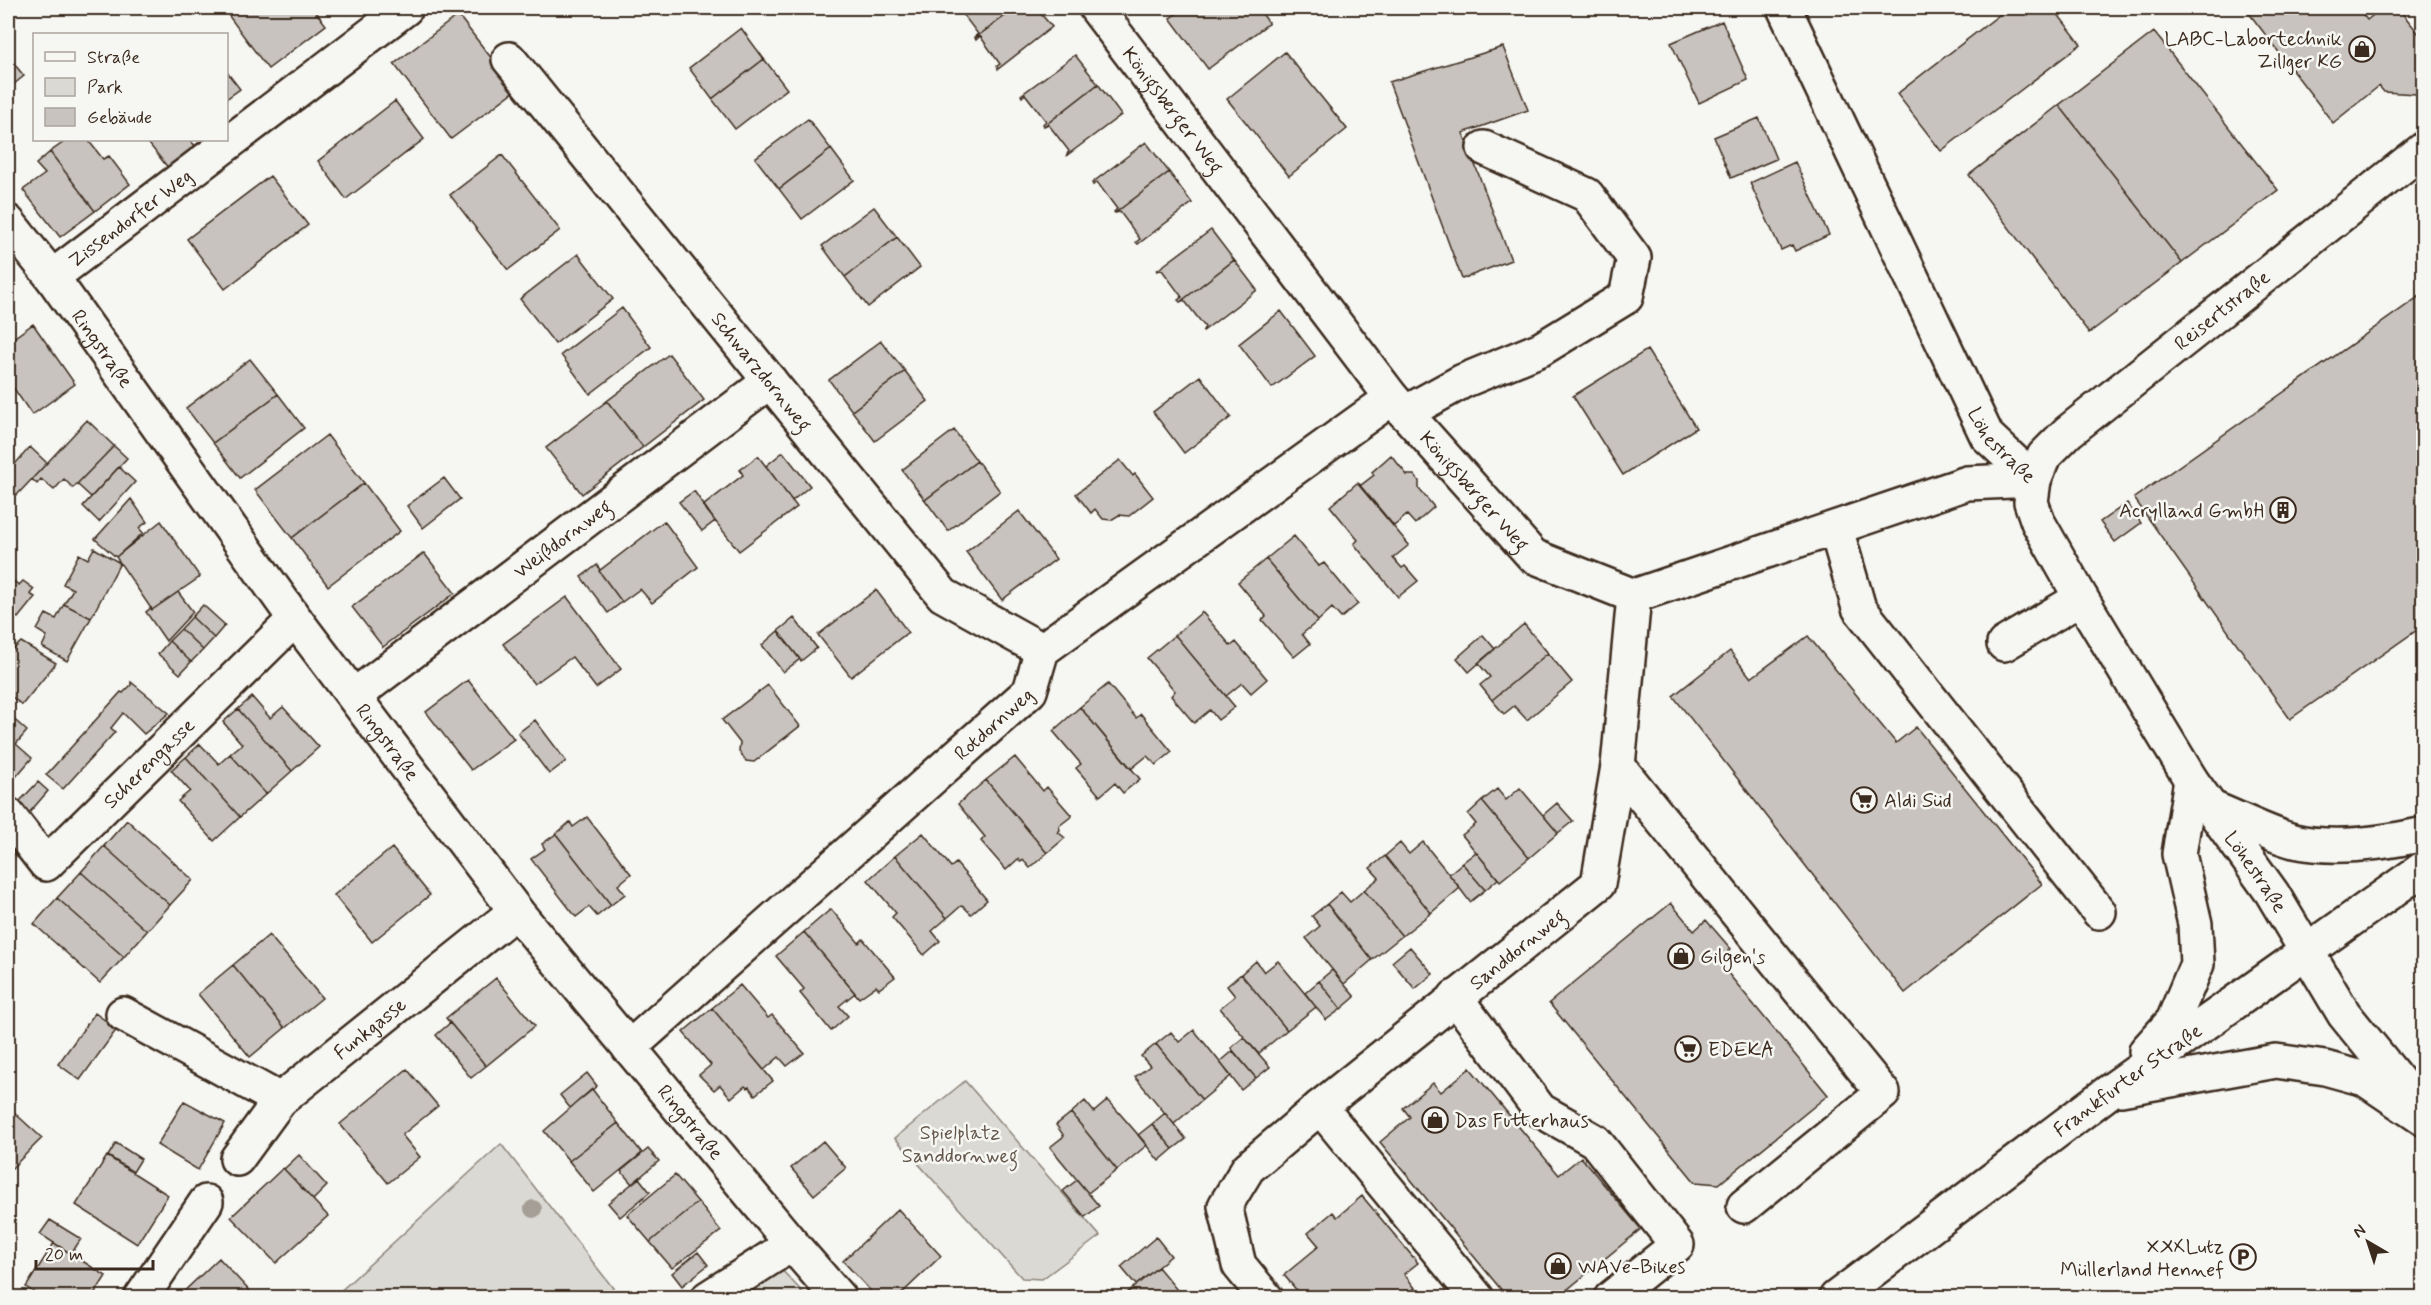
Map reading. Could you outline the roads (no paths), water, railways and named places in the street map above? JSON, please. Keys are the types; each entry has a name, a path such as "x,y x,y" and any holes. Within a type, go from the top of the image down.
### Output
{"street":[{"name":"Zissendorfer Weg","path":"52,277 406,8"},
{"name":"Königsberger Weg","path":"1095,8 1399,405 1533,556 1634,596"},
{"name":"Löhestraße","path":"1784,8 1987,436 2034,480 2031,502 2038,522 2191,780 2272,893 2344,1014 2424,1113"},
{"name":"Schwarzdornweg","path":"509,59 943,595 1042,650"},
{"path":"1042,650 1399,405 1541,349 1626,297 1634,258 1587,195 1484,147"},
{"name":"Reisertstraße","path":"2034,480 2044,456 2068,432 2424,149"},
{"name":"Ringstraße","path":"8,222 52,277 295,619 516,911 839,1298"},
{"name":"Weißdornweg","path":"354,696 770,381"},
{"path":"1634,596 1967,483 2034,480"},
{"path":"1836,529 1859,608 2099,912"},
{"name":"Sanddornweg","path":"1266,1298 1239,1265 1225,1206 1248,1168 1320,1107 1598,884 1618,766 1634,596"},
{"path":"2004,644 2081,598"},
{"name":"Scherengasse","path":"8,815 46,864 295,619"},
{"name":"Rotdornweg","path":"629,1047 1030,691 1042,650"},
{"path":"1618,766 1883,1093 1744,1206"},
{"path":"2110,1091 2173,1021 2197,964 2195,924 2179,854 2191,780"},
{"path":"2212,808 2294,841 2347,845 2403,839 2424,834"},
{"name":"Frankfurter Straße","path":"1836,1298 2110,1091 2424,868"},
{"name":"Funkgasse","path":"237,1159 280,1100 516,911"},
{"path":"1455,998 1540,1110 1595,1141 1677,1245 1611,1298"},
{"path":"123,1014 280,1100"},
{"path":"2110,1091 2276,1061 2325,1068 2365,1079 2424,1119"},
{"path":"1320,1107 1477,1298"},
{"path":"141,1298 206,1202"},
{"path":"708,1298 792,1244"}],"place":[{"name":"LABC-Labortechnik Zillger KG","path":"2362,49"},
{"name":"Acrylland GmbH","path":"2283,510"},
{"name":"Aldi Süd","path":"1864,800"},
{"name":"Gilgen's","path":"1681,956"},
{"name":"EDEKA","path":"1688,1049"},
{"name":"Das Futterhaus","path":"1435,1120"},
{"name":"XXXLutz Müllerland Hennef","path":"2243,1257"},
{"name":"WAVe-Bikes","path":"1558,1266"}],"park label":[{"name":"Spielplatz Sanddornweg","path":"960,1144"}]}
